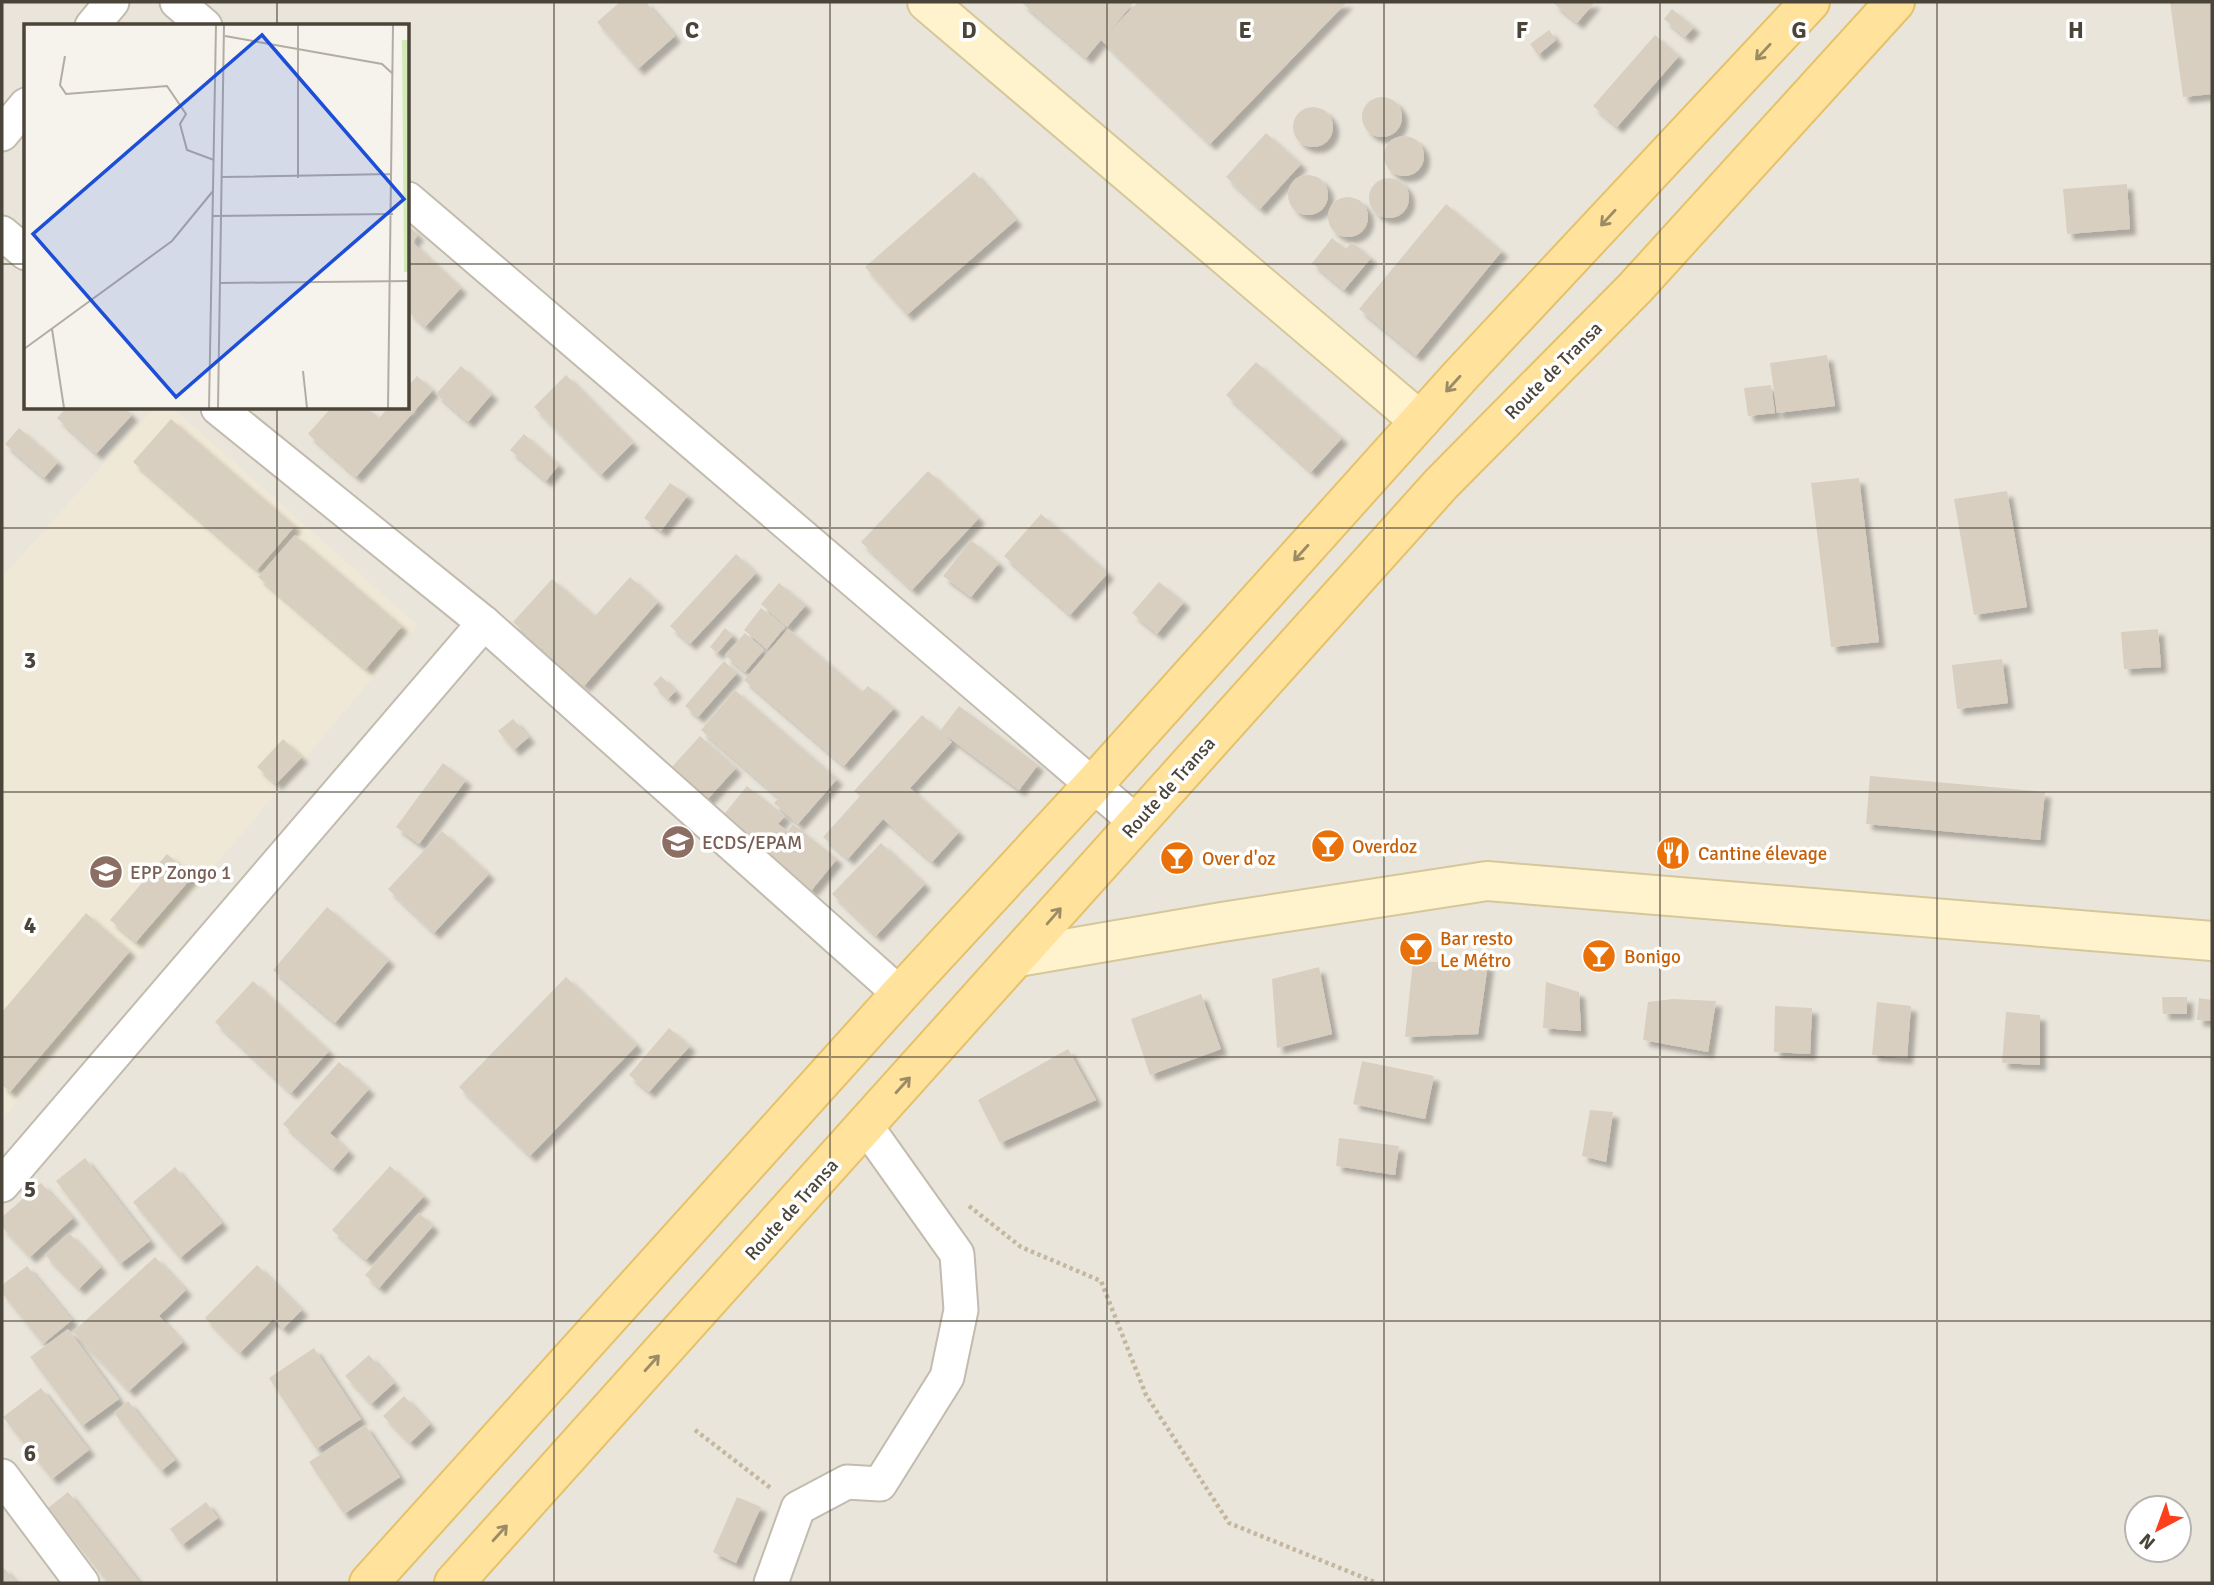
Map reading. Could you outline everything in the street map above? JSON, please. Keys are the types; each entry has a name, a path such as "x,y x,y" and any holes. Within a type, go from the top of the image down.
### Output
{"main road":[{"path":"369,1583 1420,421 1810,2"},
{"name":"Route de Transa","path":"454,1583 1441,484 1635,288 1895,2"}],"street":[{"path":"94,24 112,2"},
{"path":"177,2 203,24"},
{"path":"927,2 1420,421"},
{"path":"2,134 24,107"},
{"path":"410,201 1136,822"},
{"path":"2,233 24,251"},
{"path":"220,410 484,623 900,993"},
{"path":"2,1185 484,623"},
{"path":"1018,957 1487,881 2212,941"},
{"path":"771,1583 797,1508 847,1482 880,1484 947,1377 961,1310 957,1255 866,1126"},
{"path":"2,1476 82,1583"}],"path":[{"path":"959,1199 1021,1247 1101,1281 1146,1395 1229,1523 1377,1583"},
{"path":"695,1430 797,1508"}],"shaded area":[{"path":"2,2 2212,2 2212,1583 2,1583"},
{"name":"EPP Zongo 1","path":"152,410 175,410 417,625 2,1119 2,577"}],"building":[{"path":"620,2 646,2 675,36 638,69 597,22"},
{"path":"1021,2 1134,2 1110,31 1138,2 1347,2 1210,144 1101,40 1086,58"},
{"path":"1552,2 1595,2 1577,23"},
{"path":"2170,2 2212,2 2212,94 2183,97"},
{"path":"1672,9 1694,27 1685,37 1664,19"},
{"path":"1549,30 1556,40 1538,55 1530,44"},
{"path":"1655,35 1679,56 1617,127 1593,106"},
{"path":"1382,97 1396,103 1402,117 1396,131 1382,137 1368,131 1362,117 1368,103"},
{"path":"1313,107 1327,113 1333,127 1327,141 1313,147 1299,141 1293,127 1299,113"},
{"path":"1266,133 1301,164 1260,209 1226,177"},
{"path":"1404,136 1418,142 1424,156 1418,170 1404,176 1390,170 1384,156 1390,142"},
{"path":"974,172 1016,220 907,315 865,267"},
{"path":"1308,175 1322,181 1328,195 1322,209 1308,215 1294,209 1288,195 1294,181"},
{"path":"1389,178 1403,184 1409,198 1403,212 1389,218 1375,212 1369,198 1375,184"},
{"path":"2127,184 2130,229 2067,234 2063,189"},
{"path":"1348,197 1362,203 1368,217 1362,231 1348,237 1334,231 1328,217 1334,203"},
{"path":"1446,204 1502,251 1416,356 1359,309"},
{"path":"410,227 418,235 412,242 461,288 425,327 410,313"},
{"path":"1332,238 1346,249 1352,242 1371,258 1344,290 1312,263"},
{"path":"1827,355 1835,406 1777,413 1770,363"},
{"path":"1256,362 1342,438 1311,472 1226,395"},
{"path":"461,366 492,394 468,422 436,394"},
{"path":"566,375 633,443 601,475 534,407"},
{"path":"417,376 433,390 356,477 308,434 329,410 369,410 379,418 386,410 410,410 410,384"},
{"path":"1771,385 1775,413 1748,416 1744,388"},
{"path":"64,410 127,410 132,415 96,454 57,418"},
{"path":"171,419 295,526 257,570 133,462"},
{"path":"19,428 58,462 44,478 5,444"},
{"path":"524,434 559,465 546,481 510,450"},
{"path":"928,471 979,518 912,590 861,542"},
{"path":"1859,478 1879,642 1831,647 1811,483"},
{"path":"670,483 688,495 661,531 644,518"},
{"path":"2007,491 2027,607 1974,615 1954,499"},
{"path":"1041,514 1108,573 1070,615 1004,556"},
{"path":"295,535 402,626 366,669 258,577"},
{"path":"971,540 999,563 971,597 943,576"},
{"path":"736,554 756,573 690,644 670,626"},
{"path":"630,577 658,602 584,686 513,622 552,579 595,616"},
{"path":"1159,582 1184,602 1157,634 1132,613"},
{"path":"779,583 806,605 787,627 761,604"},
{"path":"761,608 785,627 767,649 744,630"},
{"path":"725,628 733,635 717,653 710,647"},
{"path":"788,629 862,692 868,686 894,708 844,766 744,680"},
{"path":"2158,629 2161,667 2124,669 2121,632"},
{"path":"745,633 764,650 745,672 725,655"},
{"path":"2002,659 2008,703 1957,709 1952,665"},
{"path":"724,661 737,673 698,717 685,706"},
{"path":"661,676 676,691 668,699 653,684"},
{"path":"735,690 837,779 798,824 774,803 779,798 701,730"},
{"path":"959,706 1038,765 1019,790 940,731"},
{"path":"922,715 952,742 910,788 959,832 932,862 883,819 848,859 823,837 860,796 854,791"},
{"path":"513,719 529,737 514,750 498,731"},
{"path":"700,736 736,768 706,801 670,769"},
{"path":"283,739 302,757 276,784 257,767"},
{"path":"443,763 466,780 419,844 396,827"},
{"path":"1870,776 2045,792 2040,840 1866,824"},
{"path":"747,786 785,816 778,824 788,831 793,824 837,859 811,891 721,818"},
{"path":"442,831 489,874 434,933 388,889"},
{"path":"881,843 925,884 876,936 832,894"},
{"path":"167,854 193,876 136,942 110,920"},
{"path":"327,907 389,960 335,1023 273,970"},
{"path":"86,913 130,951 10,1092 2,1085 2,1012"},
{"path":"1413,961 1488,964 1478,1034 1405,1037"},
{"path":"1319,967 1332,1034 1277,1048 1272,979"},
{"path":"566,977 637,1045 530,1156 459,1087"},
{"path":"253,981 329,1051 291,1093 215,1022"},
{"path":"1546,982 1579,992 1581,1031 1543,1028"},
{"path":"1201,994 1221,1049 1150,1075 1131,1019"},
{"path":"2162,997 2187,997 2187,1014 2163,1014"},
{"path":"2199,998 2212,1000 2212,1021 2197,1020"},
{"path":"1673,999 1716,1001 1708,1052 1643,1040 1648,1002"},
{"path":"1877,1002 1911,1006 1907,1058 1872,1055"},
{"path":"1775,1006 1812,1008 1810,1054 1774,1052"},
{"path":"2006,1012 2040,1015 2040,1065 2002,1063"},
{"path":"669,1028 690,1046 649,1092 629,1075"},
{"path":"1068,1049 1096,1100 1000,1143 978,1100"},
{"path":"1362,1061 1434,1076 1425,1119 1353,1104"},
{"path":"339,1062 369,1089 330,1133 349,1151 333,1169 283,1124"},
{"path":"1590,1110 1613,1112 1606,1162 1582,1156"},
{"path":"1339,1138 1399,1146 1395,1175 1336,1166"},
{"path":"85,1158 150,1241 120,1264 56,1181"},
{"path":"390,1166 424,1196 366,1260 332,1230"},
{"path":"175,1167 222,1223 180,1258 133,1202"},
{"path":"41,1183 73,1218 30,1257 2,1227 2,1217"},
{"path":"419,1213 433,1226 379,1288 365,1275"},
{"path":"69,1233 101,1267 79,1289 45,1255"},
{"path":"155,1257 186,1290 159,1316 183,1342 129,1391 73,1332"},
{"path":"257,1265 302,1310 283,1329 273,1319 240,1353 205,1318"},
{"path":"27,1266 72,1320 43,1344 2,1293 2,1285"},
{"path":"68,1329 119,1399 82,1426 30,1357"},
{"path":"314,1348 361,1419 316,1449 269,1378"},
{"path":"369,1355 394,1383 371,1404 345,1376"},
{"path":"41,1388 89,1450 52,1479 3,1417"},
{"path":"404,1396 430,1424 410,1443 383,1416"},
{"path":"128,1401 175,1460 161,1471 114,1413"},
{"path":"365,1425 400,1477 344,1514 309,1462"},
{"path":"68,1492 140,1583 108,1583 48,1508"},
{"path":"737,1497 761,1507 736,1563 713,1552"},
{"path":"206,1502 218,1518 182,1545 170,1529"},
{"path":"2,1566 17,1583 2,1583"}],"place":[{"name":"ECDS/EPAM","path":"678,842"},
{"name":"Overdoz","path":"1328,846"},
{"name":"Cantine élevage","path":"1673,853"},
{"name":"Over d'oz","path":"1177,858"},
{"name":"EPP Zongo 1","path":"106,872"},
{"name":"Bar resto Le Métro","path":"1416,949"},
{"name":"Bonigo","path":"1599,956"}]}
